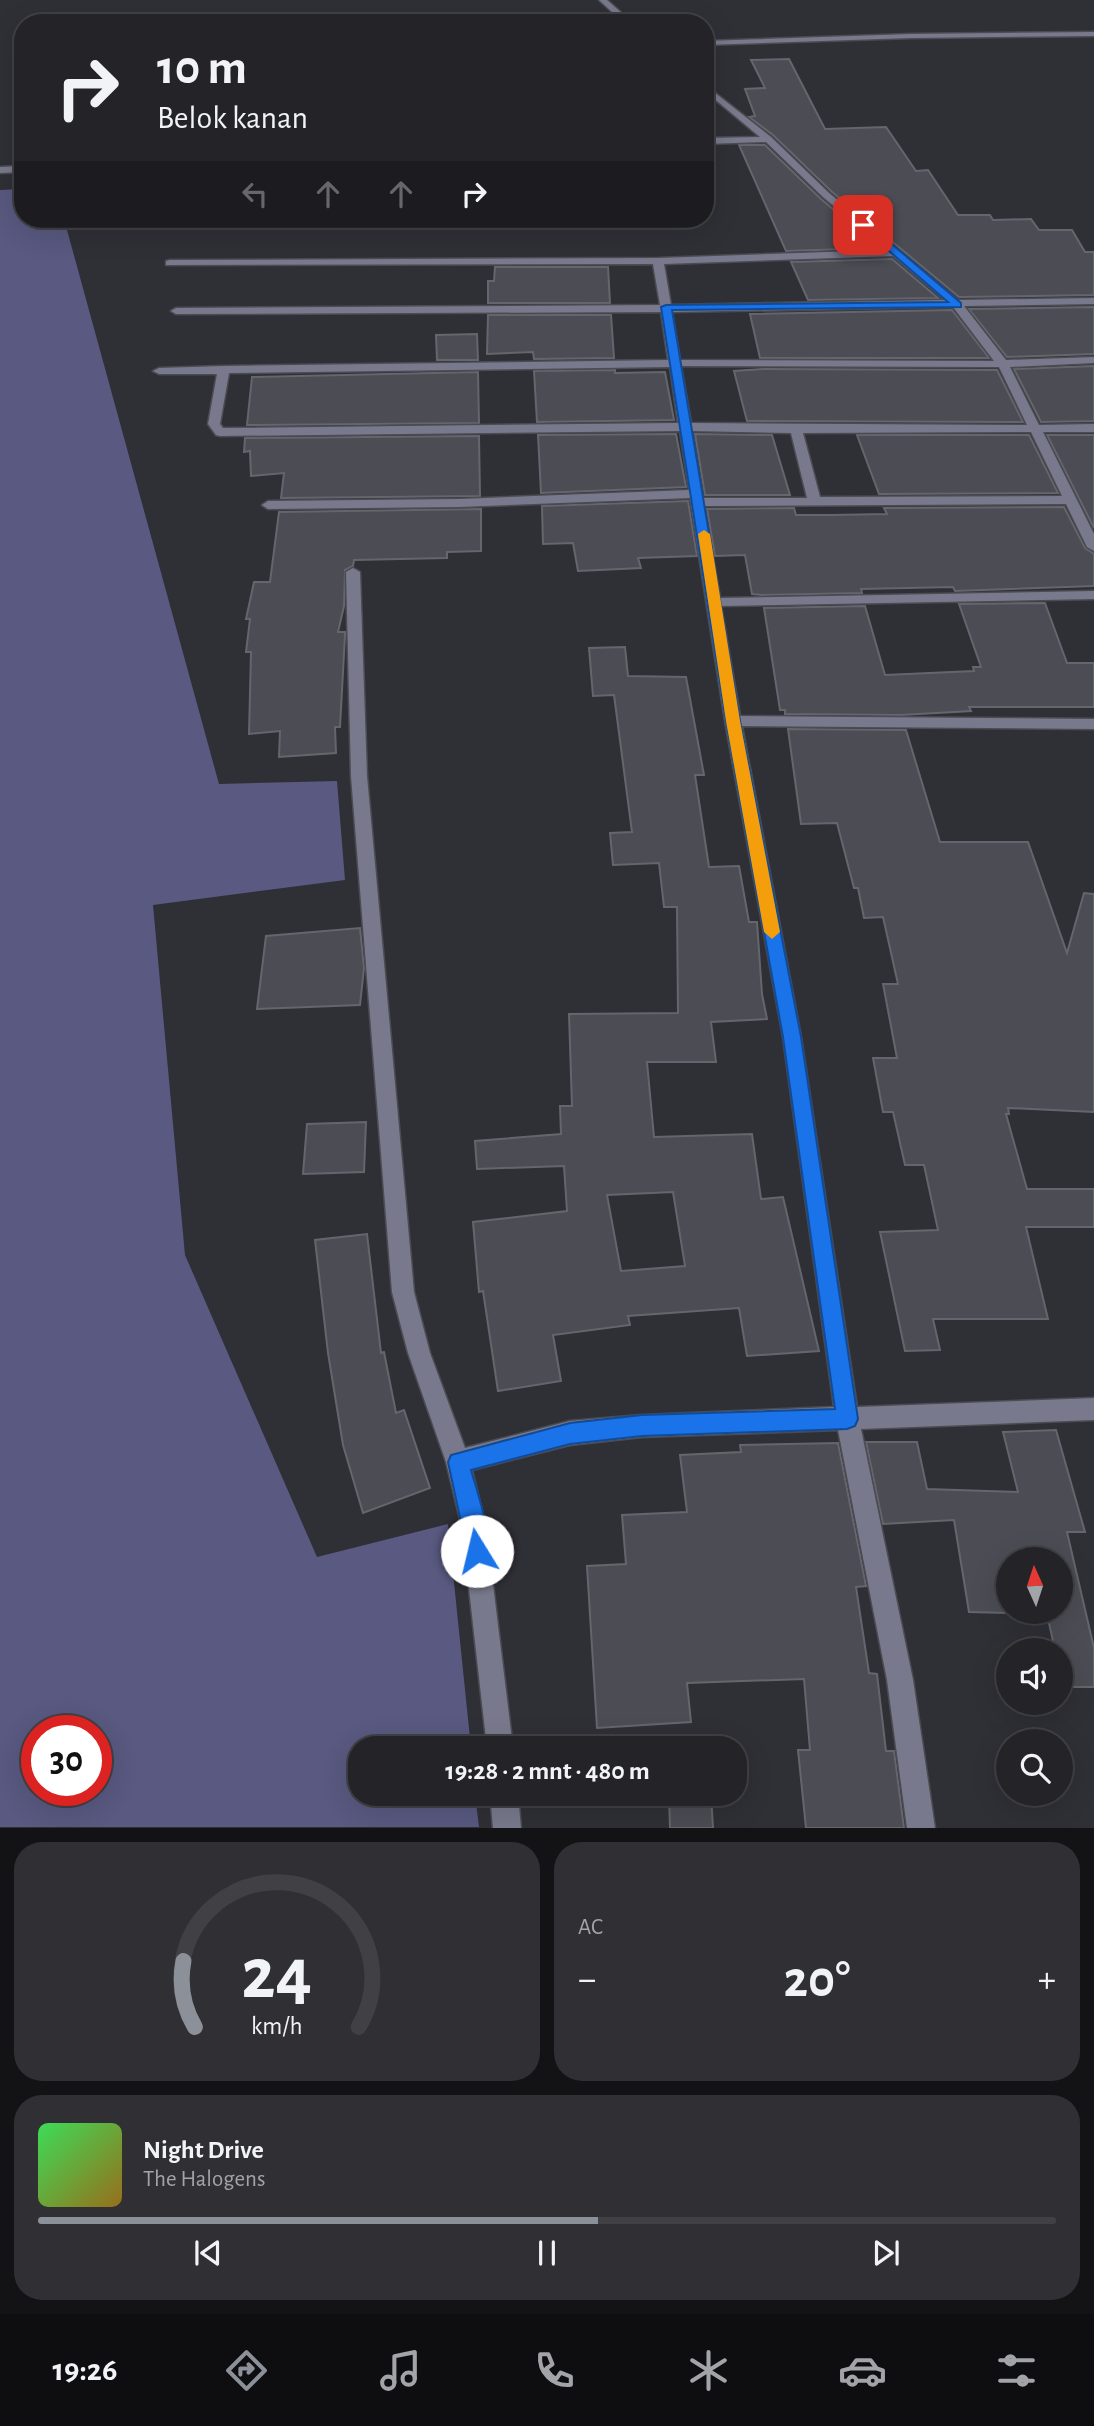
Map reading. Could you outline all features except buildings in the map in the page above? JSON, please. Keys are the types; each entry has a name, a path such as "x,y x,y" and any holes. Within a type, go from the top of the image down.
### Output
{"street":[{"path":"603,0 619,14"},
{"path":"714,44 911,36 1094,34"},
{"path":"714,94 768,139 826,195 957,305 1003,364 1094,547"},
{"path":"714,141 768,139"},
{"path":"170,263 658,261 897,253"},
{"path":"658,261 733,721 792,1037 847,1419 900,1680 921,1828"},
{"path":"176,311 957,305 1094,301"},
{"path":"159,370 676,363 1003,364 1094,360"},
{"path":"224,369 214,424 220,432 686,427 1094,428"},
{"path":"796,429 815,502"},
{"path":"268,505 698,498 815,502 1072,500"},
{"path":"353,572 359,776 403,1292 419,1353 458,1462 474,1527 499,1736"},
{"path":"714,602 1094,594"},
{"path":"733,721 1094,724"},
{"path":"458,1462 570,1433 642,1426 1094,1409"},
{"path":"505,1806 507,1828"}],"shaded area":[{"path":"14,189 14,228 66,228 219,784 337,781 345,880 153,905 185,1255 317,1557 448,1524 470,1736 348,1736 348,1806 476,1806 479,1827 0,1827 0,190"}],"slow traffic":[{"path":"704,534 733,721 772,932"}],"route":[{"path":"477,1551 458,1462 570,1433 642,1426 847,1419 792,1037 733,721 666,307 957,305 863,225"}]}
